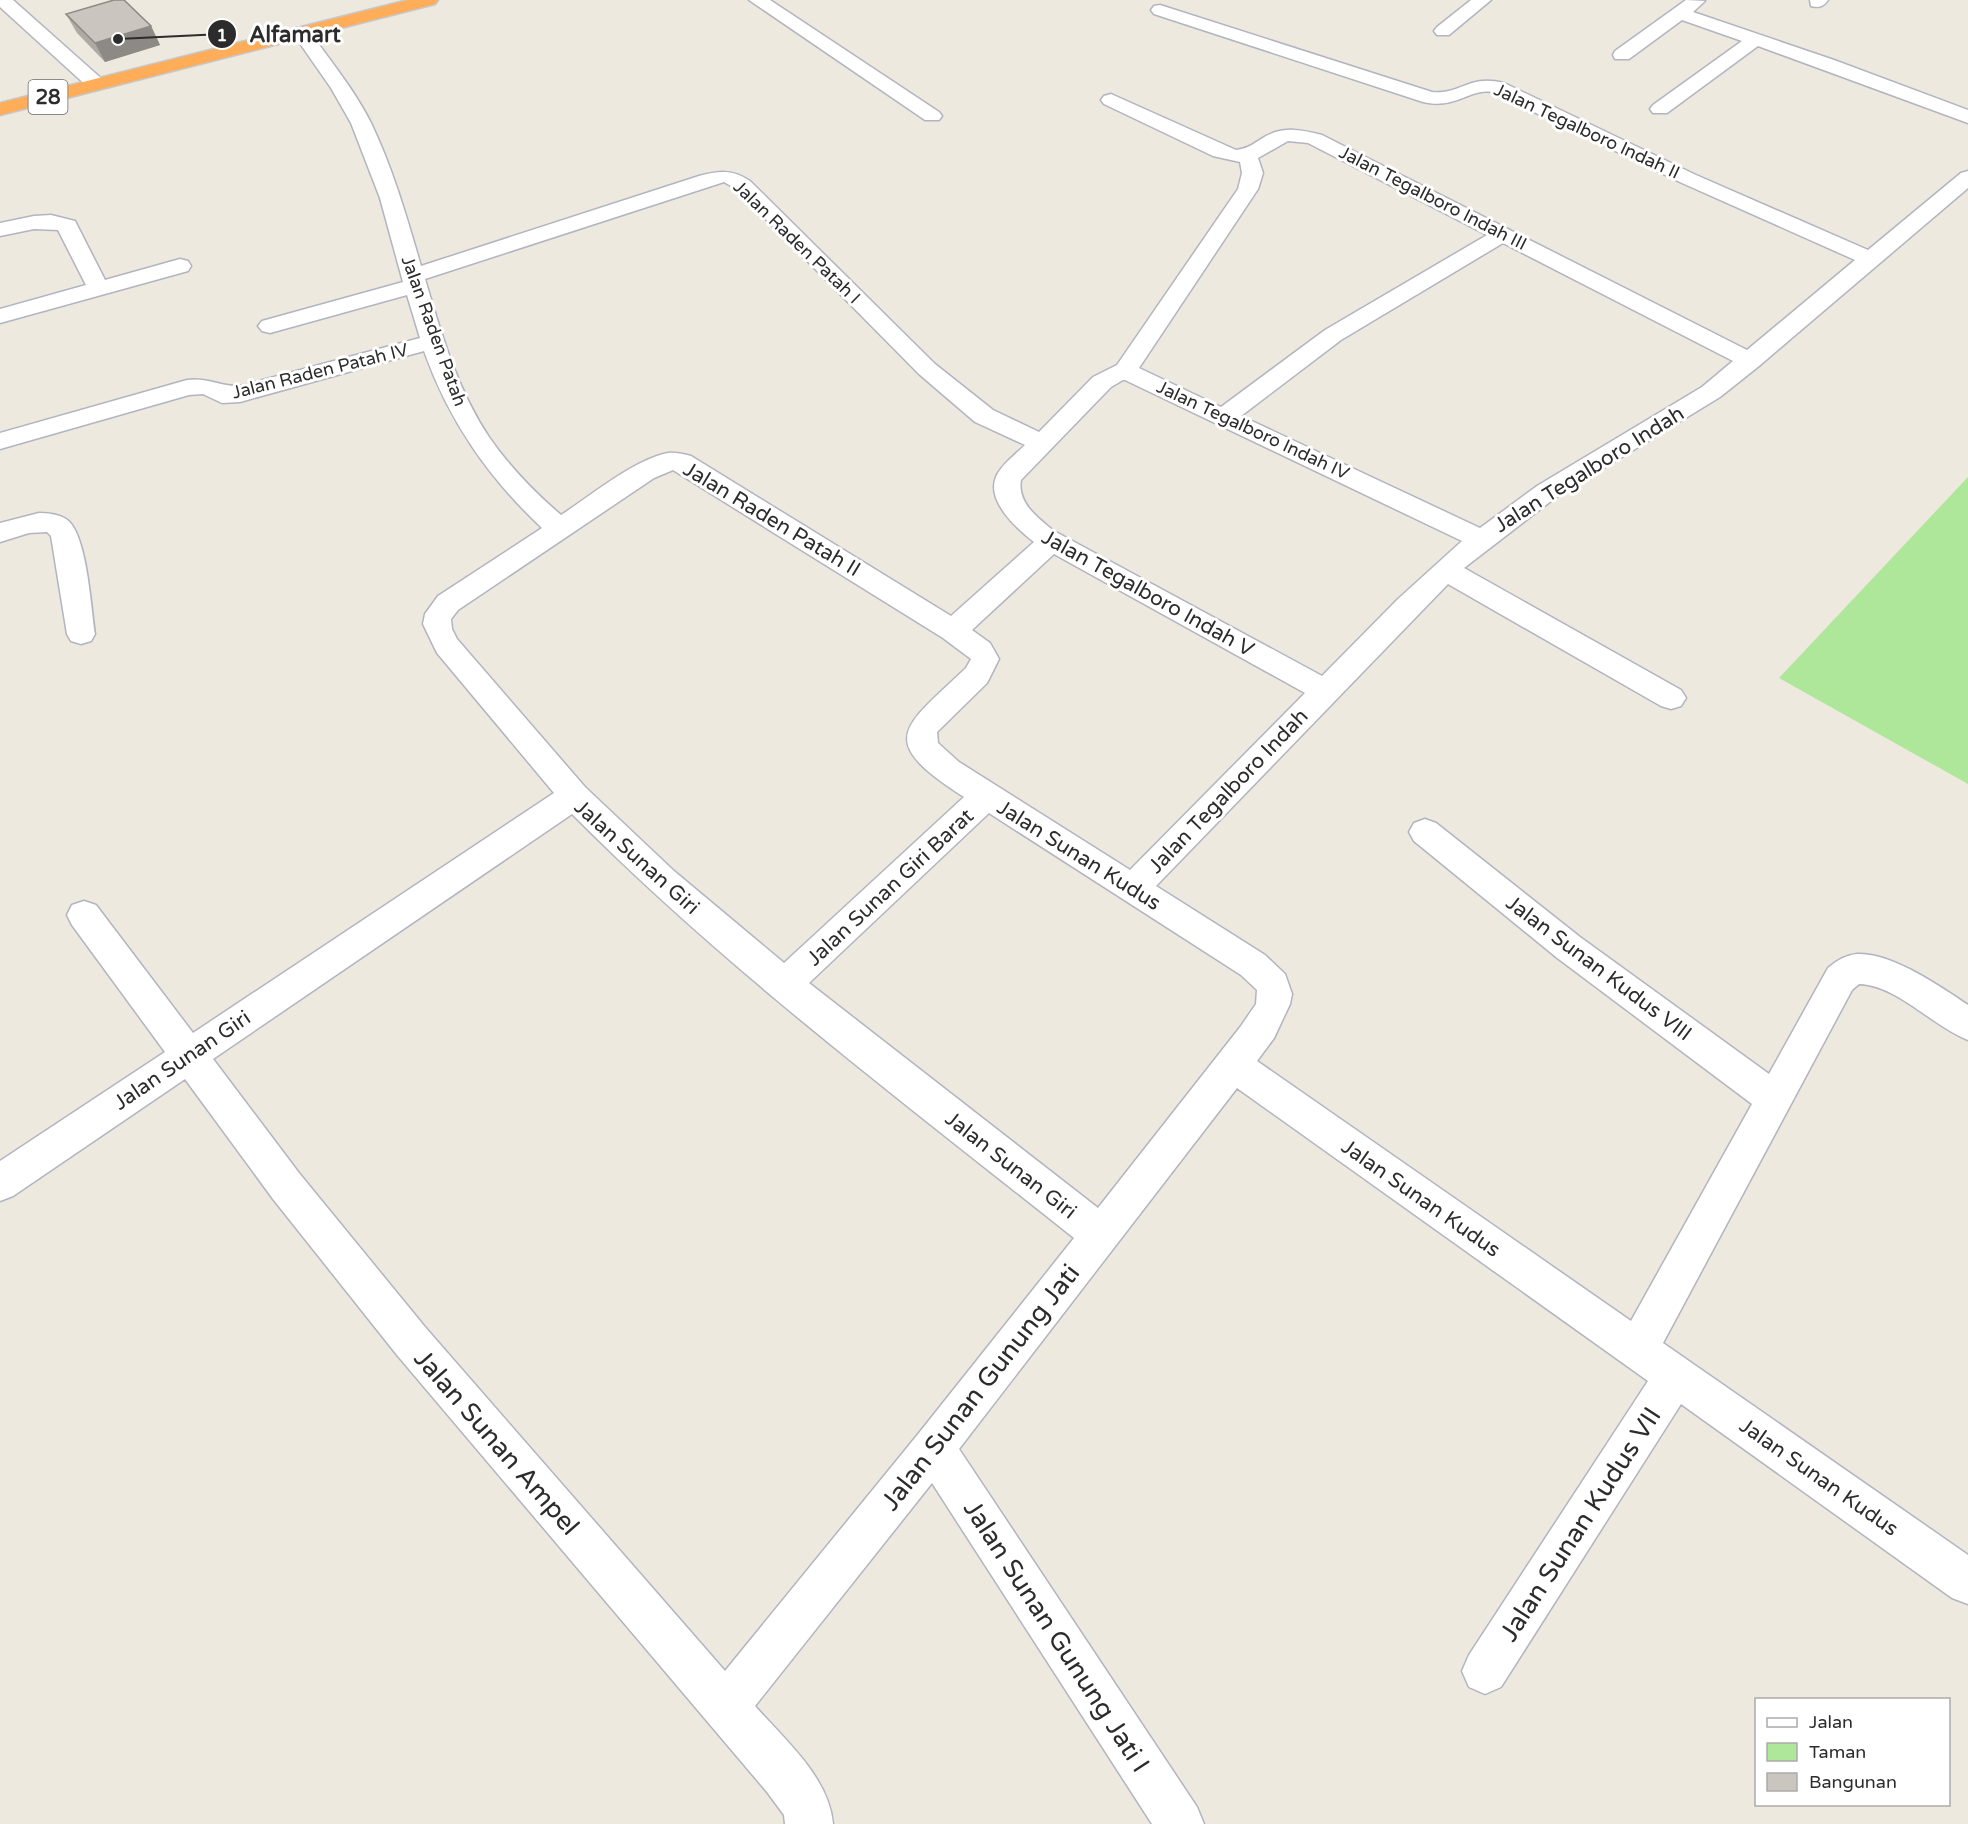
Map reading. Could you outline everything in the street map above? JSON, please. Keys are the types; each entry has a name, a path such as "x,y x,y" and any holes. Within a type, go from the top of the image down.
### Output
{"highway":[{"name":"28","path":"0,109 429,0"}],"street":[{"path":"3,0 96,84"},
{"path":"758,0 932,116"},
{"path":"1443,31 1482,0"},
{"path":"1622,55 1698,0"},
{"name":"Jalan Tegalboro Indah II","path":"1160,10 1430,98 1452,99 1479,85 1497,87 1689,179 1870,260"},
{"path":"1679,14 1756,39 1968,117"},
{"name":"Jalan Raden Patah","path":"302,32 361,123 384,179 434,341 458,403 482,444 528,501 559,529"},
{"path":"1660,109 1756,39"},
{"path":"1041,443 1102,382 1114,374 1124,372 1248,189 1254,173 1247,157 1227,156 1111,100"},
{"name":"Jalan Tegalboro Indah III","path":"1247,157 1282,135 1294,133 1306,135 1751,361"},
{"name":"Jalan Raden Patah I","path":"414,280 706,180 729,177 743,185 927,369 984,416 1041,443"},
{"name":"Jalan Tegalboro Indah","path":"1133,889 1325,691 1446,570 1481,539 1546,492 1711,392 1751,361 1968,177"},
{"path":"0,230 38,222 61,223 67,226 99,289"},
{"path":"1225,416 1333,335 1504,234"},
{"path":"0,316 180,266"},
{"path":"270,326 414,280"},
{"name":"Jalan Raden Patah IV","path":"0,441 187,388 210,386 222,395 240,394 434,341"},
{"name":"Jalan Tegalboro Indah IV","path":"1124,372 1143,378 1225,416 1481,539"},
{"name":"Jalan Tegalboro Indah V","path":"1041,443 1013,471 1006,483 1013,504 1029,525 1052,542 1325,691"},
{"name":"Jalan Raden Patah II","path":"559,529 645,472 670,461 682,462 953,631"},
{"path":"0,533 41,522 52,523 62,529 67,542 81,634"},
{"path":"559,529 448,603 436,619 436,627 447,646 574,796"},
{"path":"953,631 1052,542"},
{"path":"1446,570 1671,698"},
{"name":"Jalan Sunan Giri Barat","path":"785,984 986,796 948,771 931,757 923,746 921,734 925,725 977,675 984,665 984,654 953,631"},
{"name":"Jalan Sunan Giri","path":"0,1183 574,796 657,877 785,984 937,1108 1099,1233"},
{"name":"Jalan Sunan Kudus","path":"986,796 1253,965 1273,985 1275,996 1272,1009 1233,1065 1968,1582"},
{"name":"Jalan Sunan Kudus VIII","path":"1425,832 1568,947 1775,1099"},
{"name":"Jalan Sunan Ampel","path":"84,915 286,1186 411,1341 798,1793 808,1813 809,1824"},
{"path":"1637,1350 1840,979 1848,972 1867,969 1889,977 1968,1024"},
{"name":"Jalan Sunan Gunung Jati","path":"725,1707 934,1448 1099,1233 1233,1065"},
{"name":"Jalan Sunan Kudus VII","path":"1485,1671 1675,1376"},
{"name":"Jalan Sunan Gunung Jati I","path":"934,1448 1180,1824"}],"green space":[{"path":"1968,477 1968,784 1779,678"}],"building":[{"path":"114,0 124,0 151,26 95,43 66,14"}],"place":[{"name":"Alfamart","path":"118,39"}]}
